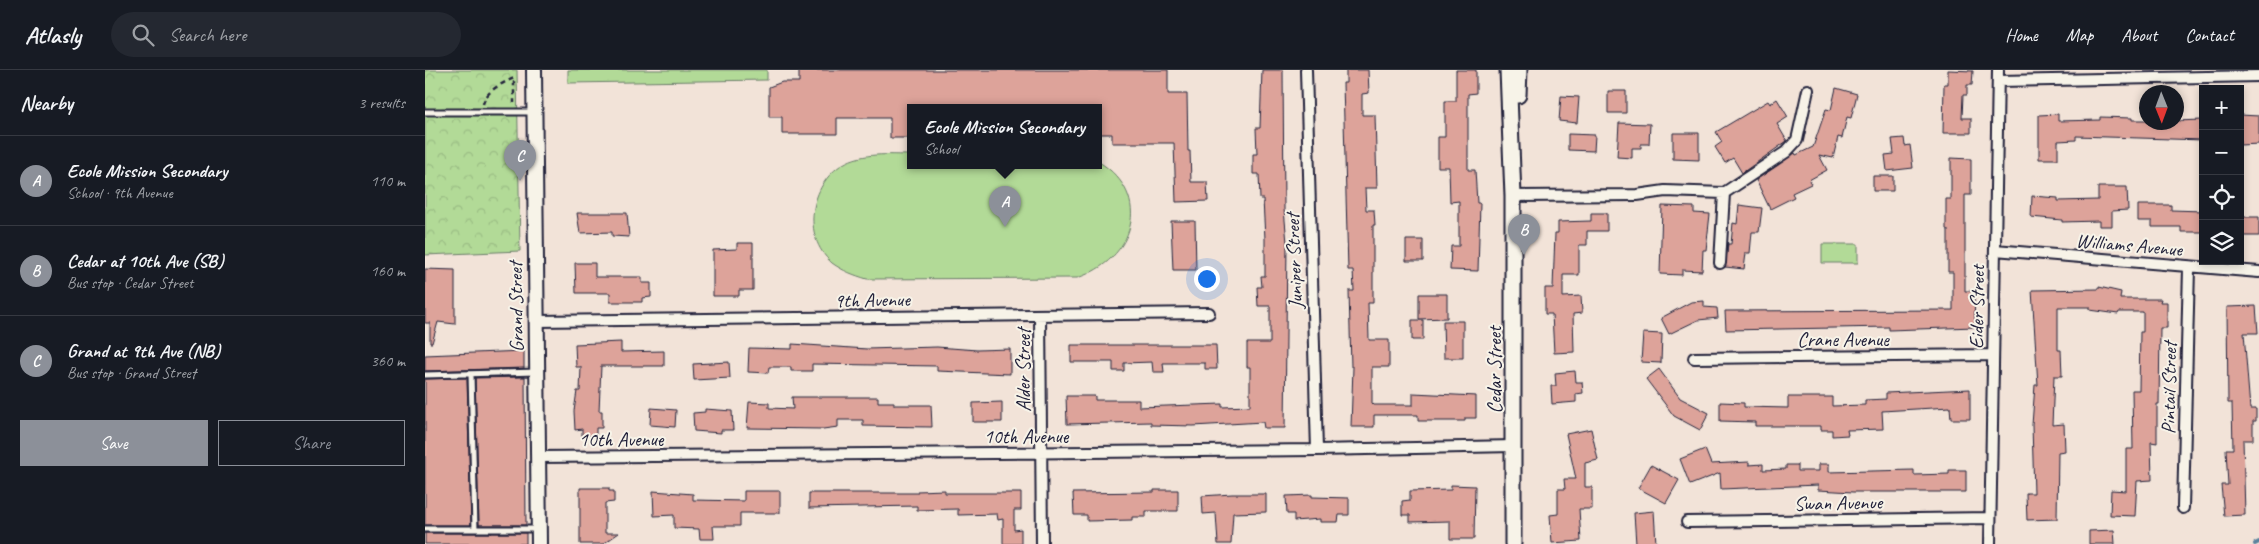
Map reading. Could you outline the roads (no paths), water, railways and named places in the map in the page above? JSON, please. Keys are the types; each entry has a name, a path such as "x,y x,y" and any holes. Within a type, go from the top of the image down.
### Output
{"main road":[{"name":"Cedar Street","path":"1508,70 1513,196 1513,544"},
{"name":"Cedar Street","path":"1513,196 1519,70"}],"street":[{"name":"Grand Street","path":"534,70 539,544"},
{"name":"Juniper Street","path":"1305,70 1317,450"},
{"path":"1998,75 2259,76"},
{"name":"Eider Street","path":"1990,544 1998,75"},
{"path":"1513,196 1637,195 1665,191 1724,193 1786,152 1797,140 1808,90"},
{"path":"1720,263 1724,193"},
{"name":"Williams Avenue","path":"1995,250 2189,268 2259,272"},
{"name":"Pintail Street","path":"2183,508 2189,268"},
{"name":"9th Avenue","path":"536,321 1209,313"},
{"name":"Alder Street","path":"1040,315 1042,544"},
{"name":"Crane Avenue","path":"1693,358 1993,355"},
{"name":"10th Avenue","path":"538,456 1041,454 1514,446"},
{"name":"Swan Avenue","path":"1687,522 1990,518"}],"lane":[{"path":"425,112 534,112"},
{"path":"425,375 537,372"},
{"path":"471,374 475,529"},
{"path":"425,530 539,529"}],"waterway":[{"path":"2255,544 2259,542"}],"place":[{"name":"Grand at 9th Ave (NB)","path":"520,181"},
{"name":"Ecole Mission Secondary","path":"1005,227"},
{"name":"Cedar at 10th Ave (SB)","path":"1524,255"}]}
